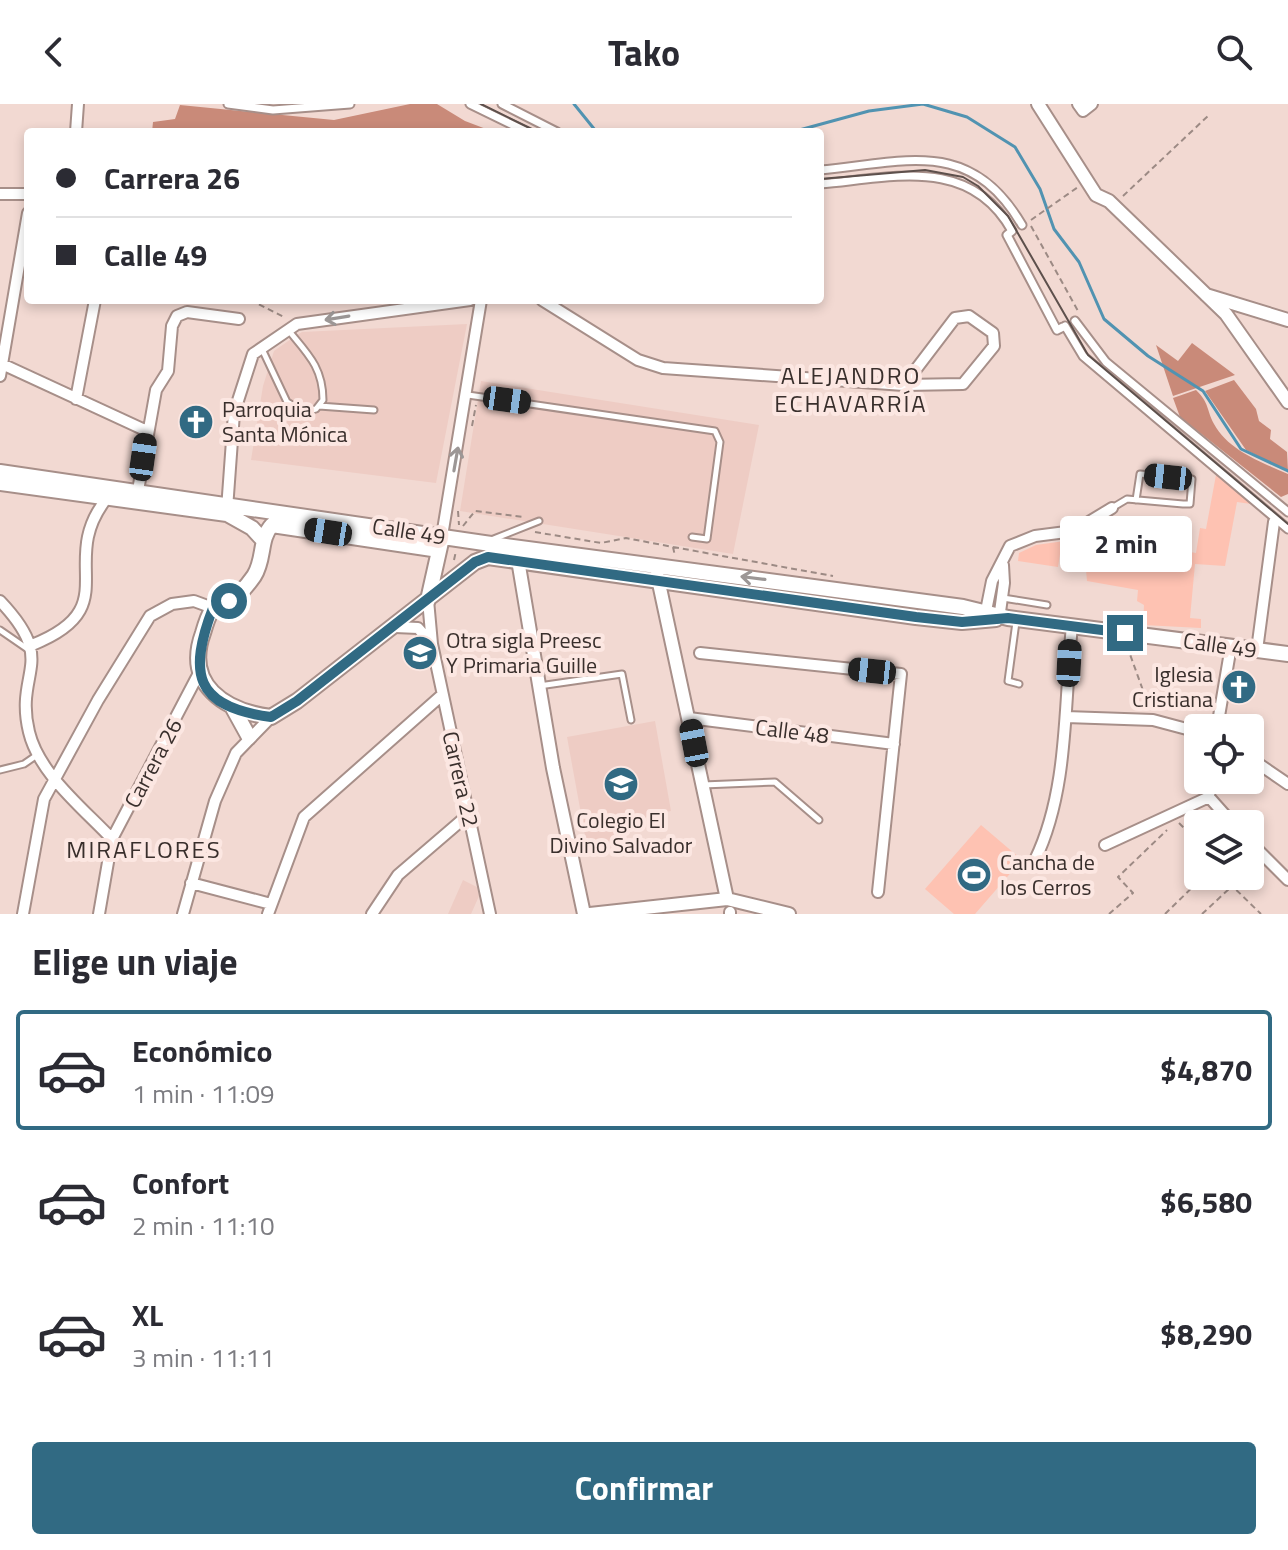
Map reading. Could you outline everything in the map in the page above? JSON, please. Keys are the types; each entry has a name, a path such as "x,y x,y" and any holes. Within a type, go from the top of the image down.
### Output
{"main road":[{"name":"Calle 49","path":"0,472 137,497 441,543"},
{"name":"Calle 49","path":"0,483 107,498 137,497"},
{"name":"Calle 49","path":"227,509 264,541"},
{"name":"Calle 49","path":"264,541 264,534 277,524 408,545 484,543 892,597 999,617 1288,654"},
{"path":"213,608 245,588 257,570 264,541"},
{"path":"199,673 212,694 233,708 271,717 428,600 441,543"},
{"path":"408,545 431,582"},
{"name":"Calle 49","path":"428,600 475,562 494,557 962,622 999,617"},
{"path":"891,613 892,597"},
{"name":"Carrera 26","path":"199,673 199,649 213,608"},
{"path":"233,708 249,737"}],"street":[{"path":"76,128 78,104"},
{"path":"228,104 273,110 350,104"},
{"path":"470,104 519,128"},
{"path":"502,104 549,128"},
{"path":"1038,104 1096,195 1109,201 1226,314 1288,402"},
{"path":"1078,104 1083,111 1092,104"},
{"path":"824,170 914,161 963,167 996,187 1025,223"},
{"path":"824,184 924,176 969,186 1007,222 1012,231 1007,235 1057,330 1064,327 1083,356 1288,529"},
{"path":"0,194 24,194"},
{"path":"24,233 3,338 1,370 147,431"},
{"path":"1206,295 1288,320"},
{"path":"76,399 94,304"},
{"path":"227,509 234,413 253,354 292,327 444,304"},
{"path":"441,543 473,395 481,304"},
{"path":"548,304 638,360 663,368 904,385 963,384 994,346 993,333 969,316 955,318 904,385"},
{"path":"137,497 156,390 168,371 172,326 177,316 187,312 239,319"},
{"path":"1075,321 1106,362 1288,512"},
{"path":"32,649 57,635 79,617 86,587 86,535 107,498"},
{"path":"999,617 992,581 1010,546 1074,531 1092,523 1112,508"},
{"path":"1257,650 1274,522"},
{"path":"518,560 538,686 584,914"},
{"path":"999,617 1002,563"},
{"path":"654,565 729,908"},
{"name":"Carrera 22","path":"428,600 432,644 442,695 490,914"},
{"path":"0,601 23,627 32,649 28,731 38,754 112,839"},
{"path":"23,914 37,824 56,778 150,616 172,604 194,601 213,608"},
{"path":"1035,860 1047,835 1066,717 1072,626"},
{"path":"393,627 418,628 432,644"},
{"path":"1219,714 1231,646"},
{"path":"700,653 901,674 878,892"},
{"name":"Carrera 26","path":"99,914 112,839 199,673"},
{"path":"191,883 270,909 304,817 442,695"},
{"path":"183,914 215,801 236,753 271,717"},
{"path":"1066,717 1153,720 1184,728"},
{"name":"Calle 48","path":"689,718 894,744"},
{"path":"1264,768 1288,784"},
{"path":"1209,794 1221,810"},
{"path":"1105,845 1174,818 1209,797"},
{"path":"372,914 398,875 469,814"},
{"path":"1264,855 1287,876"},
{"path":"590,914 729,908 789,914"}],"lane":[{"path":"262,348 287,402 304,412 318,406 323,400 321,373 292,327"},
{"path":"473,395 715,431 720,442 707,539 692,537"},
{"path":"318,406 374,410"},
{"path":"1112,508 1127,499 1136,500 1190,504 1192,479 1140,474 1136,500"},
{"path":"484,543 539,521"},
{"path":"1092,523 1184,541"},
{"path":"1002,598 1047,605"},
{"path":"999,617 1008,681 1019,684"},
{"path":"0,630 32,649"},
{"path":"538,686 622,674 631,720"},
{"path":"0,770 24,764 38,754"},
{"path":"702,785 775,782 819,820"}],"path":[{"path":"1120,200 1209,115"},
{"path":"1039,214 1075,190"},
{"path":"1025,223 1081,317 1075,321"},
{"path":"256,304 292,327"},
{"path":"472,426 473,395"},
{"path":"458,506 460,531 475,511 521,516 541,534 601,543 626,536 673,547 679,569"},
{"path":"1125,642 1153,720"},
{"path":"1109,914 1133,893 1118,877 1174,818 1184,828"},
{"path":"1165,914 1190,890"},
{"path":"1205,913 1229,890"},
{"path":"1237,890 1261,914"}],"shaded area":[{"path":"410,104 437,104 483,128 152,128 153,122 175,119 180,105 334,120"},
{"path":"467,324 436,483 251,460 263,386 274,351 294,337 302,332"},
{"path":"1192,343 1235,375 1173,396 1156,345 1178,361"},
{"path":"1234,380 1256,409 1259,421 1271,430 1270,439 1287,452 1288,471 1246,450 1205,391"},
{"path":"481,381 759,425 733,554 460,511"},
{"path":"1196,390 1206,403 1214,424 1228,442 1246,455 1288,474 1288,494 1281,497 1180,417 1173,398"},
{"path":"1216,475 1251,504 1237,502 1225,566 1195,564 1190,618 1201,619 1201,628 1143,625 1144,605 1137,601 1138,590 1087,581 1085,558 1060,554 1058,567 1018,561 1019,553 1036,545 1100,536 1113,546 1123,541 1196,553 1200,528 1206,529"},
{"path":"655,721 671,811 649,815 621,837 588,852 567,737"},
{"name":"Cancha de los Cerros","path":"981,825 1022,860 975,914 954,914 925,889"},
{"path":"463,880 477,887 479,896 471,914 448,914"}],"waterway":[{"path":"574,104 593,128"},
{"path":"807,128 869,111 923,104 967,117 1015,147 1040,189 1054,229 1079,262 1104,319 1148,356 1203,391 1241,449 1288,471"}],"tram line":[{"path":"481,104 530,128"},
{"path":"824,179 925,170 963,177 978,186 1008,216 1088,355 1288,524"}],"place":[{"name":"Parroquia Santa Mónica","path":"196,422"},
{"name":"Otra sigla Preesc Y Primaria Guille","path":"420,653"},
{"name":"Iglesia Cristiana","path":"1239,687"},
{"name":"Colegio El Divino Salvador","path":"621,784"},
{"name":"Cancha de los Cerros","path":"974,875"}],"district":[{"name":"ALEJANDRO ECHAVARRÍA","path":"851,390"},
{"name":"MIRAFLORES","path":"144,850"}],"route":[{"path":"229,601 213,608 201,638 199,673 204,684 222,703 271,717 297,701 475,562 488,557 916,617 962,622 1008,618 1125,633"}]}
